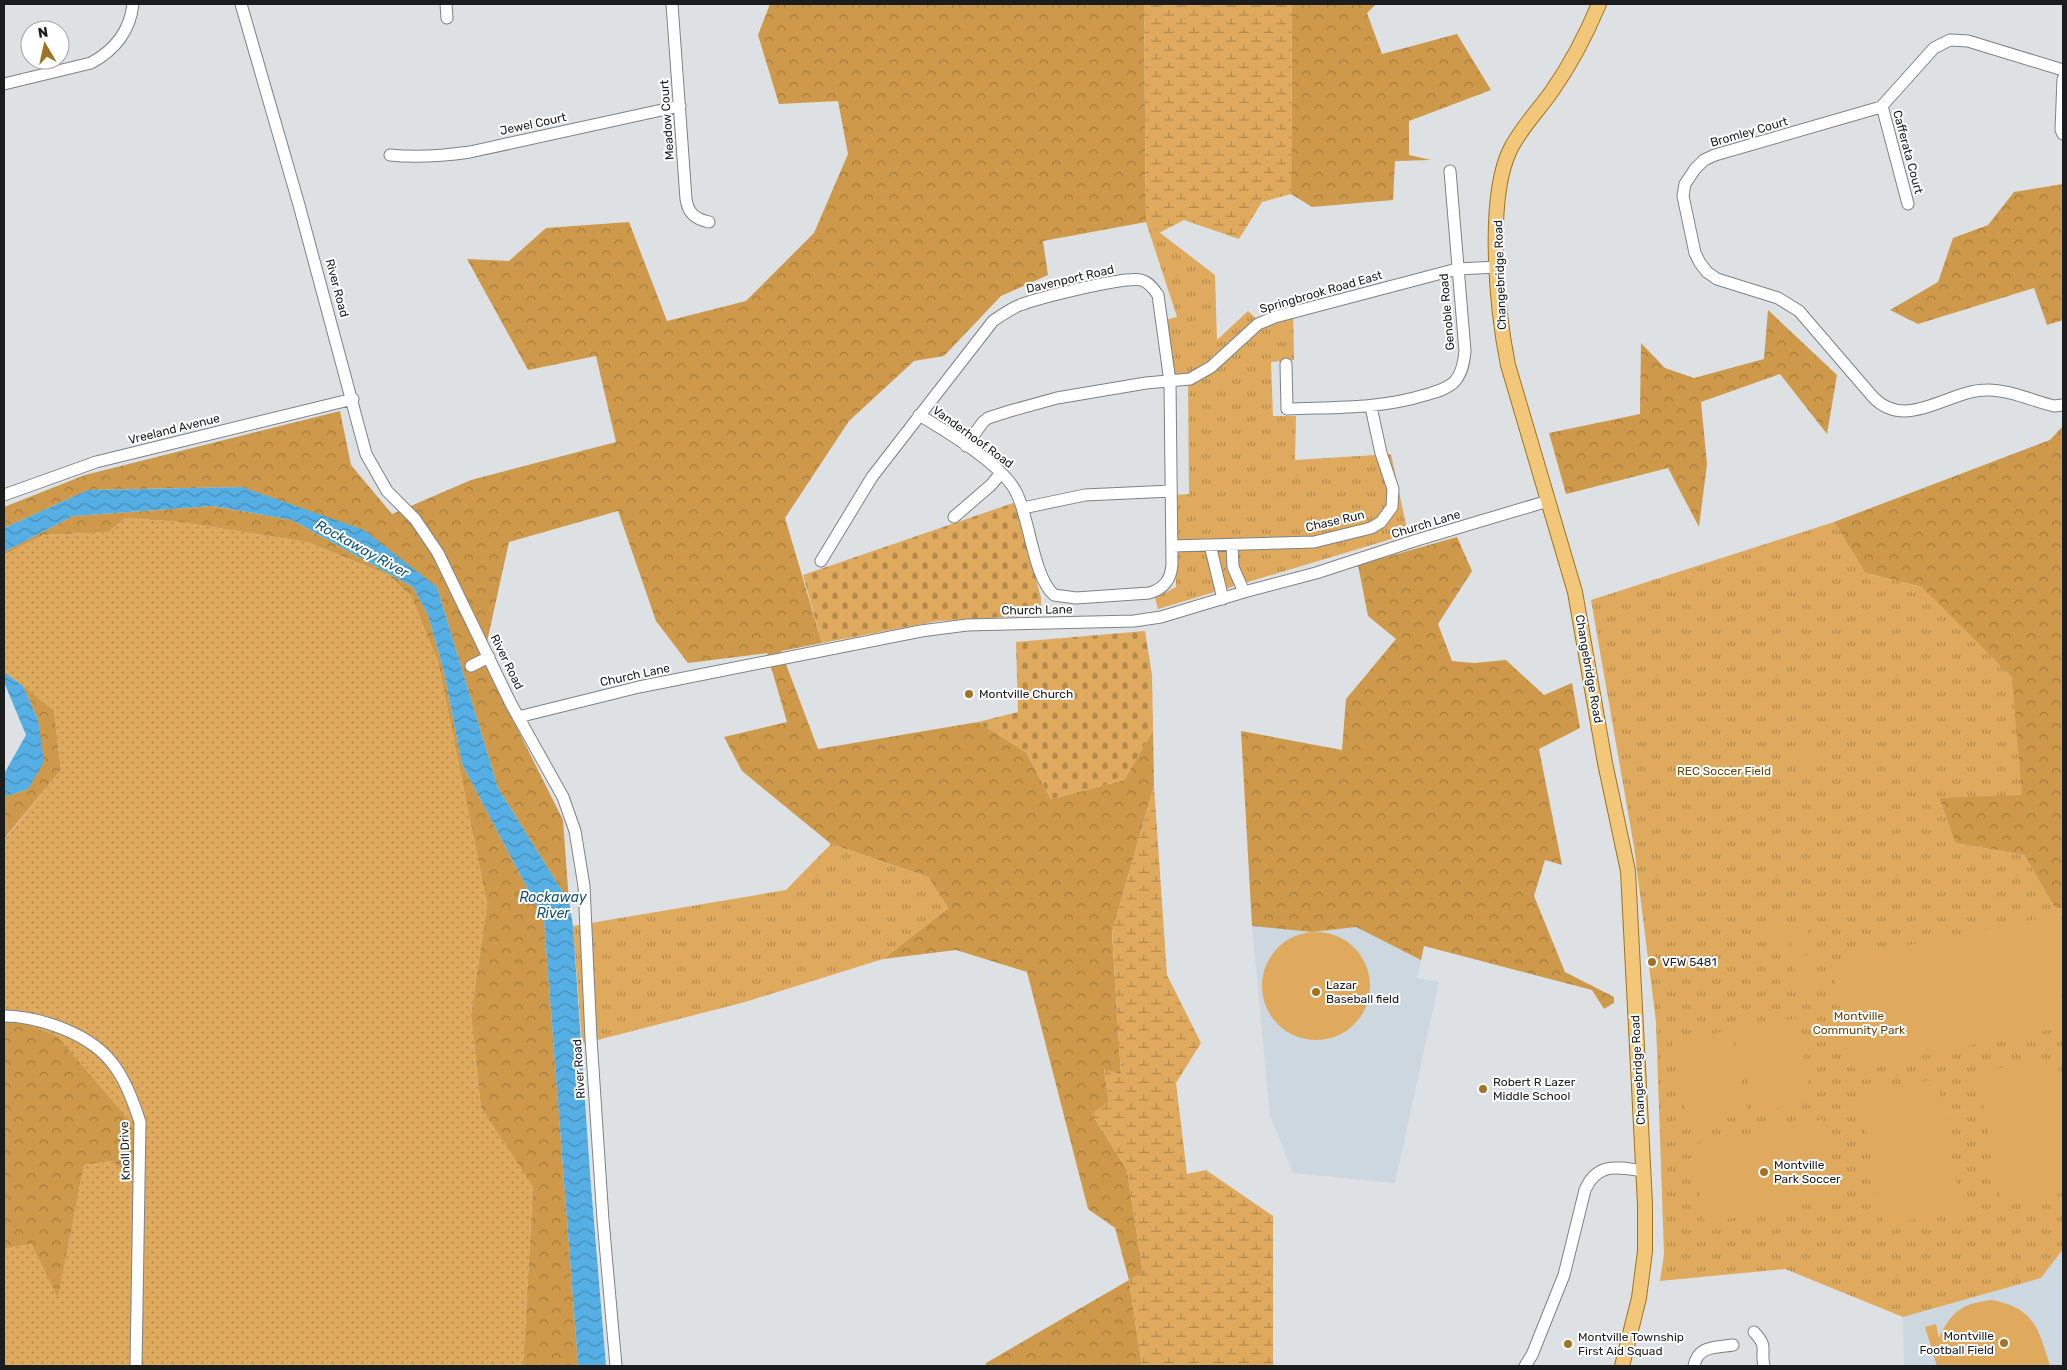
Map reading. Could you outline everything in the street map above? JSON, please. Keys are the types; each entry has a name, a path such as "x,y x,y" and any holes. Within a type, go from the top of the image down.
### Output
{"main road":[{"name":"Changebridge Road","path":"1598,4 1568,66 1514,143 1505,160 1497,195 1498,267 1502,335 1508,365 1575,592 1605,763 1628,871 1643,1171 1645,1251 1639,1298 1622,1366"}],"street":[{"path":"4,84 91,63 102,58 120,41 126,30 133,4"},
{"name":"River Road","path":"241,4 300,205 353,399 366,454 387,491 416,519 430,538 518,717 570,814 582,867 604,1228 616,1366"},
{"path":"446,4 447,18"},
{"name":"Meadow Court","path":"672,4 687,207 692,215 709,222"},
{"name":"Bromley Court","path":"2063,70 1968,41 1944,42 1934,48 1882,106 1868,112 1715,155 1704,160 1688,178 1683,196 1695,253 1707,272 1717,279 1778,298 1799,311 1879,404 1893,411 1917,409 1974,391 1986,390 2048,404 2063,405"},
{"path":"2063,79 2061,121 2063,134"},
{"name":"Jewel Court","path":"390,155 414,158 461,153 680,106"},
{"name":"Cafferata Court","path":"1882,106 1908,204"},
{"name":"Genoble Road","path":"1286,364 1287,409 1401,403 1442,390 1452,384 1459,375 1465,351 1450,170"},
{"name":"Springbrook Road East","path":"966,446 983,422 988,418 1010,410 1058,398 1146,383 1184,380 1201,374 1264,321 1457,269 1498,267"},
{"name":"Davenport Road","path":"821,561 872,477 984,331 1003,314 1019,305 1050,296 1125,281 1140,280 1145,282 1158,295 1170,382 1172,572 1167,582"},
{"name":"Vreeland Avenue","path":"4,494 96,462 353,399"},
{"name":"Chase Run","path":"1172,546 1314,542 1371,528 1386,518 1392,507 1393,489 1381,453 1371,406"},
{"name":"Vanderhoof Road","path":"919,415 966,446 1011,483 1022,508 1043,580 1054,595 1076,598 1148,593 1156,591 1167,582"},
{"path":"954,518 991,485 1001,473"},
{"path":"1022,508 1085,494 1171,491"},
{"name":"Church Lane","path":"518,717 639,687 921,630 967,625 1134,621 1161,617 1316,573 1417,540 1548,502"},
{"path":"1232,545 1233,567 1244,592"},
{"path":"1210,546 1223,598"},
{"path":"471,666 489,657"},
{"name":"Knoll Drive","path":"4,1016 21,1016 79,1034 98,1047 111,1061 131,1097 140,1122 136,1366"},
{"path":"1525,1366 1534,1350 1564,1275 1585,1190 1590,1179 1599,1171 1611,1168 1643,1171"},
{"path":"1754,1332 1762,1341 1764,1347 1764,1366"},
{"path":"1694,1366 1698,1354 1703,1350 1732,1345"}],"shaded area":[{"path":"1252,926 1312,932 1356,927 1421,960 1417,978 1439,982 1395,1183 1293,1173 1270,1116"},
{"path":"2063,1247 2063,1366 1904,1366 1903,1317 2041,1278"}],"green space":[{"path":"770,4 1144,4 1146,222 1043,241 1048,275 1001,296 944,356 914,361 849,421 785,518 822,643 781,651 818,749 978,722 1026,752 1051,799 1124,780 1153,730 1154,786 1112,932 1121,1075 1104,1070 1109,1102 1092,1114 1127,1170 1143,1273 1129,1280 1115,1228 1088,1209 1027,972 956,950 883,959 948,908 928,877 831,844 742,771 724,737 787,722 767,653 688,663 656,621 618,511 509,542 483,660 563,820 569,902 498,788 437,587 242,487 88,490 4,528 4,507 85,475 340,411 351,465 392,514 471,480 616,442 596,356 528,370 467,259 509,261 546,228 629,222 667,321 746,301 814,233 848,154 838,101 779,104 758,35"},
{"path":"1144,4 1292,4 1291,194 1262,202 1239,239 1184,220 1159,233 1146,222"},
{"path":"1292,4 1376,4 1367,13 1382,54 1457,34 1491,90 1409,121 1409,155 1431,160 1395,161 1393,200 1312,207 1291,194"},
{"path":"2063,184 2063,320 2047,325 2034,288 1918,324 1890,310 1938,282 1953,238 1988,225 2014,192"},
{"path":"1146,222 1215,275 1217,340 1248,311 1261,323 1293,310 1294,360 1271,362 1273,416 1296,416 1295,460 1391,454 1408,534 1158,609 1155,598 1176,587 1174,495 1189,494 1188,376 1169,378 1165,320 1177,317"},
{"path":"1768,310 1837,375 1827,434 1780,374 1701,402 1707,464 1699,527 1668,468 1566,494 1549,433 1640,414 1641,343 1665,368 1694,378 1764,359"},
{"path":"2063,426 2063,909 2055,908 2024,855 1955,843 1939,798 1922,587 1865,573 1834,522 2050,440"},
{"path":"1016,502 1041,598 1041,615 938,621 822,643 803,575"},
{"path":"213,506 292,520 413,587 428,615 444,672 462,764 544,920 578,1363 580,1366 523,1366 533,1186 481,1108 471,1015 487,904 438,662 411,596 388,575 307,542 180,522 125,518 109,532 44,535 4,555 4,552 73,516"},
{"path":"125,518 180,522 307,542 388,575 411,596 438,662 487,904 471,1015 481,1108 533,1185 523,1366 4,1366 4,1249 31,1244 58,1297 84,1165 112,1161 135,1182 4,1019 4,840 61,770 54,710 4,672 4,555 44,535 109,532"},
{"name":"Montville Community Park","path":"1834,522 1865,573 1922,587 2012,677 2022,795 1939,798 1955,843 2024,855 2055,908 2063,909 2063,1249 2041,1278 1903,1317 1785,1269 1660,1281 1664,1254 1656,1022 1634,847 1591,600"},
{"path":"1457,537 1472,571 1438,624 1452,661 1474,663 1506,660 1544,695 1572,683 1580,728 1539,749 1562,865 1545,860 1534,896 1565,972 1614,997 1614,1003 1604,1009 1592,990 1424,946 1421,960 1356,927 1312,932 1252,926 1241,731 1342,750 1346,699 1396,639 1368,616 1358,565"},
{"path":"1145,631 1152,675 1153,730 1124,780 1051,799 1026,752 978,722 1018,712 1016,642"},
{"path":"23,686 54,710 61,770 4,839 4,797 28,789 38,720"},
{"path":"1811,743 1816,770 1801,773 1796,745"},
{"path":"1154,786 1167,975 1201,1043 1176,1083 1187,1174 1206,1170 1273,1216 1273,1366 1142,1366 1129,1280 1143,1273 1127,1170 1092,1114 1109,1102 1104,1069 1121,1074 1112,932"},
{"path":"831,844 928,877 948,908 883,959 745,1002 582,1044 573,926 786,890"},
{"path":"2061,914 2063,927 2063,993 2060,997 2063,1027 1852,1069 1831,961"},
{"path":"1807,920 1810,947 1792,949 1788,923"},
{"path":"1786,923 1789,950 1771,953 1767,926"},
{"name":"Lazar Baseball field","path":"1316,932 1337,936 1354,948 1366,965 1370,986 1366,1007 1354,1024 1337,1036 1316,1040 1295,1036 1278,1024 1266,1007 1262,986 1266,965 1278,948 1295,936"},
{"path":"1813,954 1818,988 1798,991 1792,957"},
{"path":"10,1018 57,1036 132,1124 135,1182 112,1161 84,1165 58,1298 31,1244 4,1249 4,1019"},
{"path":"1796,1018 1812,1101 1753,1113 1737,1029"},
{"path":"1731,1030 1748,1114 1688,1126 1672,1042"},
{"path":"2056,1058 2063,1099 2063,1193 2001,1204 1977,1072"},
{"path":"1938,1079 1962,1211 1883,1225 1859,1093"},
{"name":"Montville Park Soccer","path":"1823,1119 1837,1199 1705,1223 1690,1145"},
{"path":"1129,1280 1142,1366 986,1366 986,1363"},
{"path":"1991,1300 2017,1308 2026,1314 2038,1331 2050,1366 1937,1366 1925,1327 1936,1324 1939,1338 1948,1321 1959,1310 1972,1304"}],"water":[{"name":"Rockaway River","path":"242,487 364,530 437,587 498,788 569,902 573,926 590,1174 606,1366 580,1366 578,1363 544,920 462,764 444,672 428,615 413,587 292,520 213,506 73,516 4,552 4,528 88,490"},
{"path":"4,672 23,686 38,720 44,762 28,789 4,797 4,774 26,735 4,682"}],"place":[{"name":"Montville Church","path":"969,694"},
{"name":"VFW 5481","path":"1652,962"},
{"name":"Lazar Baseball field","path":"1316,992"},
{"name":"Robert R Lazer Middle School","path":"1483,1089"},
{"name":"Montville Park Soccer","path":"1764,1172"},
{"name":"Montville Football Field","path":"2004,1343"},
{"name":"Montville Township First Aid Squad","path":"1568,1344"}],"park label":[{"name":"REC Soccer Field","path":"1724,771"}]}
